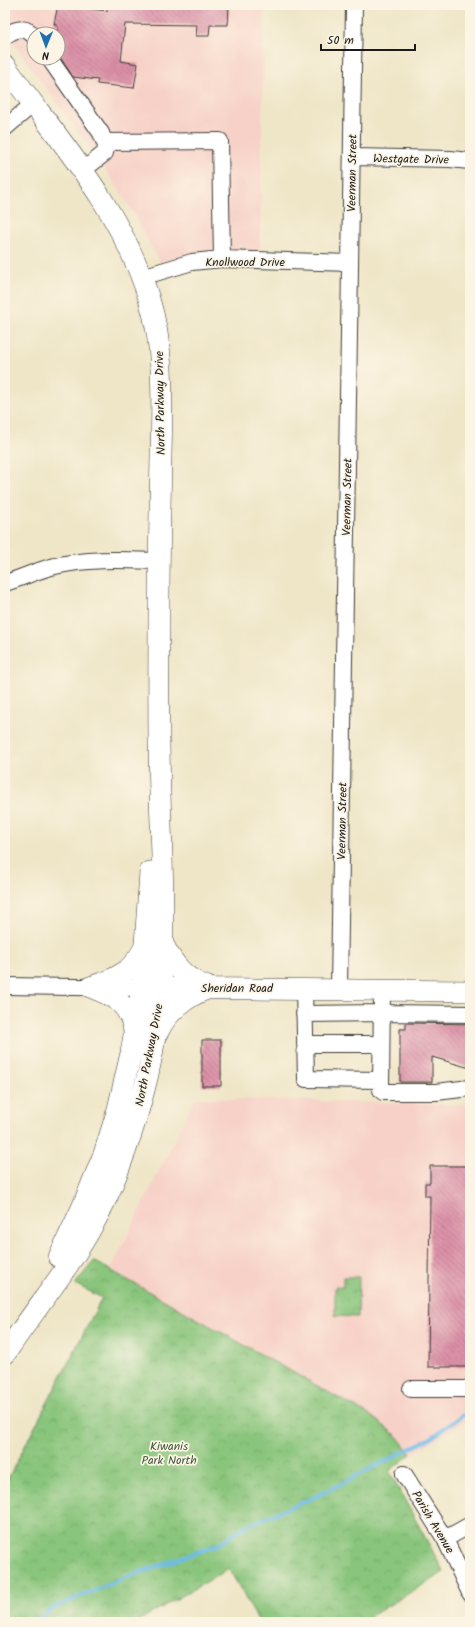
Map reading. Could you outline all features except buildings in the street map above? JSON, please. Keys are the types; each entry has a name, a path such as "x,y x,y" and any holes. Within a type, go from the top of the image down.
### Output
{"main road":[{"name":"North Parkway Drive","path":"5,66 82,171 115,220 130,248 142,277 156,326 162,376 158,735 154,945 151,988 155,1038 140,1104 119,1168 109,1192 80,1246 9,1348"},
{"path":"90,986 108,982 123,974 154,945 177,968 199,984 210,988"},
{"path":"90,986 104,992 122,1003 133,1021 135,1033"},
{"name":"North Parkway Drive","path":"9,1348 72,1230 99,1169 116,1114 135,1033 151,988"},
{"name":"Sheridan Road","path":"151,988 304,988 470,991"},
{"path":"155,1038 161,1025 174,1009 197,993 210,988"}],"street":[{"name":"Veerman Street","path":"339,989 350,263 353,157 354,5"},
{"path":"5,36 14,30 24,29 26,30"},
{"path":"55,66 101,133 105,142 105,153 82,171"},
{"path":"5,128 33,104"},
{"path":"105,142 220,141 222,259"},
{"name":"Westgate Drive","path":"353,157 450,159 470,161"},
{"name":"Knollwood Drive","path":"142,277 192,262 222,259 350,263"},
{"path":"5,583 43,569 76,562 105,560 159,561"},
{"name":"Sheridan Road","path":"5,986 151,988"},
{"path":"304,988 307,1080 381,1080"},
{"path":"382,989 381,1088 383,1092 436,1092 470,1088"},
{"path":"304,1014 382,1012 470,1014"},
{"path":"305,1044 381,1044"},
{"path":"411,1389 466,1390 470,1387"},
{"name":"Parish Avenue","path":"404,1474 445,1539 470,1593"},
{"path":"445,1539 470,1525"}],"shaded area":[{"path":"5,5 264,5 260,251 216,250 160,263 127,202 91,149 30,66 66,66 66,26 26,26 26,61 5,32"},
{"path":"195,1098 470,1105 470,1419 411,1454 396,1435 371,1416 110,1271"}],"green space":[{"name":"Kiwanis Park North","path":"94,1261 371,1416 396,1435 411,1454 389,1471 444,1572 361,1622 259,1622 229,1569 136,1622 5,1622 5,1484 102,1298 75,1284"},
{"path":"343,1277 359,1277 358,1317 335,1316 335,1287 343,1287"}],"waterway":[{"path":"33,1622 57,1606 127,1577 217,1545 246,1526 315,1497 431,1438 470,1410"}]}
